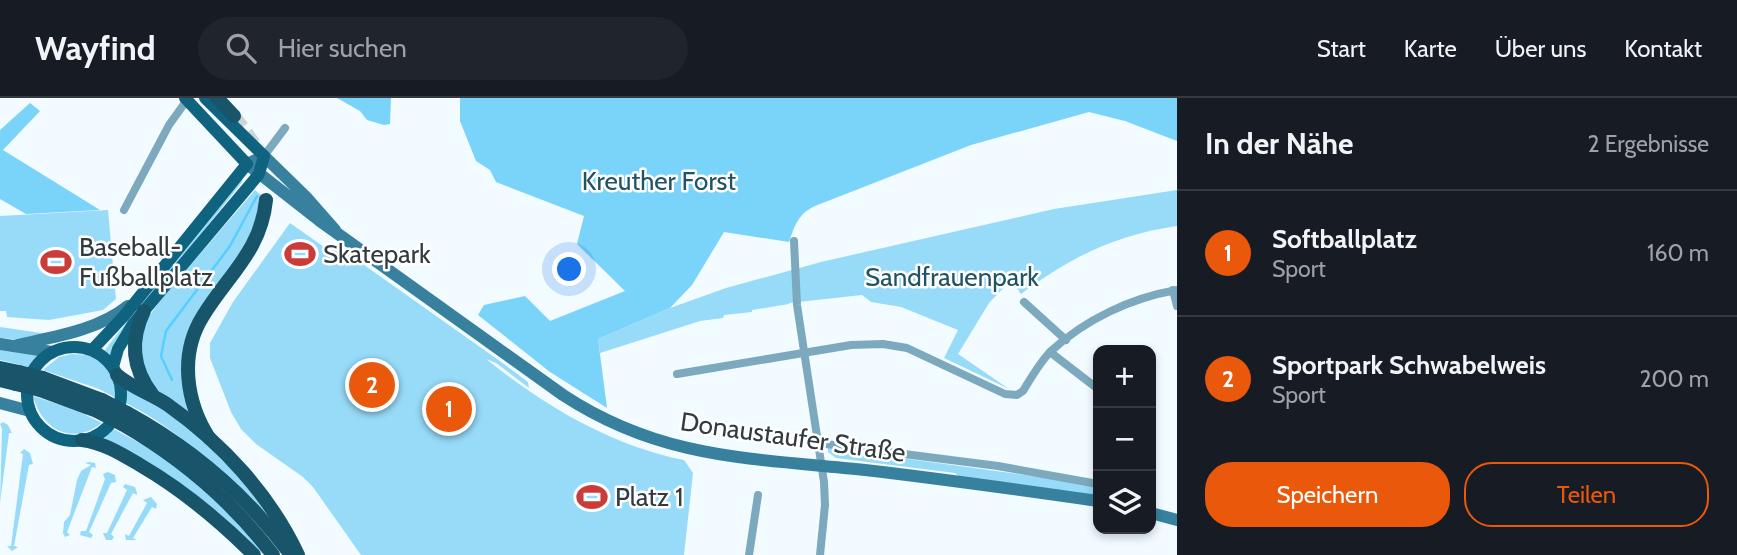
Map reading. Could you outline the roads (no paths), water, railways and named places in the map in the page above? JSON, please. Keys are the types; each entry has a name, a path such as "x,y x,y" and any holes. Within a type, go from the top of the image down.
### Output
{"highway":[{"path":"218,98 234,116"},
{"path":"209,438 199,420 190,391 190,348 201,318 252,248 263,220 266,200"},
{"path":"140,305 134,351 139,374 153,396"},
{"path":"0,368 17,378 99,406 176,442 229,484 257,512 292,555"},
{"path":"115,371 209,438 266,502 298,555"},
{"path":"0,380 17,378"},
{"path":"125,418 216,492 273,555"},
{"path":"82,440 113,450 174,485 208,511 254,555"}],"main road":[{"name":"Donaustaufer Straße","path":"205,98 335,230"},
{"name":"Donaustaufer Straße","path":"186,99 259,174 563,395 606,421 697,452 1093,500"},
{"path":"115,371 123,340 140,305 247,164 264,156"},
{"path":"92,350 140,305 259,174 264,156"},
{"path":"7,345 99,323 140,305"},
{"path":"7,345 52,352"},
{"path":"78,347 92,350 115,371 121,387 118,411 104,430 82,440 58,438 46,432 30,411 27,397 32,371 52,352 78,347"},
{"path":"0,403 30,411"},
{"path":"1156,514 1177,520"}],"street":[{"name":"Donaustaufer Straße","path":"124,210 169,125 186,99"},
{"path":"264,156 285,128"},
{"path":"794,241 797,305 825,505 820,555"},
{"path":"677,374 869,344 894,345 918,353 1011,396 1023,391 1050,352 1114,309 1175,290 1177,306"},
{"path":"1024,302 1066,341"},
{"path":"1050,352 1093,384"},
{"name":"Donaustaufer Straße","path":"818,443 998,466 1093,483"},
{"path":"749,555 758,495"}],"waterway":[{"path":"172,380 161,356 166,331 230,246 257,196"}],"tunnel":[{"path":"234,116 254,144"}],"place":[{"name":"Skatepark","path":"300,254"},
{"name":"Baseball- Fußballplatz","path":"56,262"},
{"name":"Sportpark Schwabelweis","path":"372,385"},
{"name":"Softballplatz","path":"449,409"},
{"name":"Platz 1","path":"592,497"}],"park label":[{"name":"Kreuther Forst","path":"659,181"},
{"name":"Sandfrauenpark","path":"952,277"}]}
